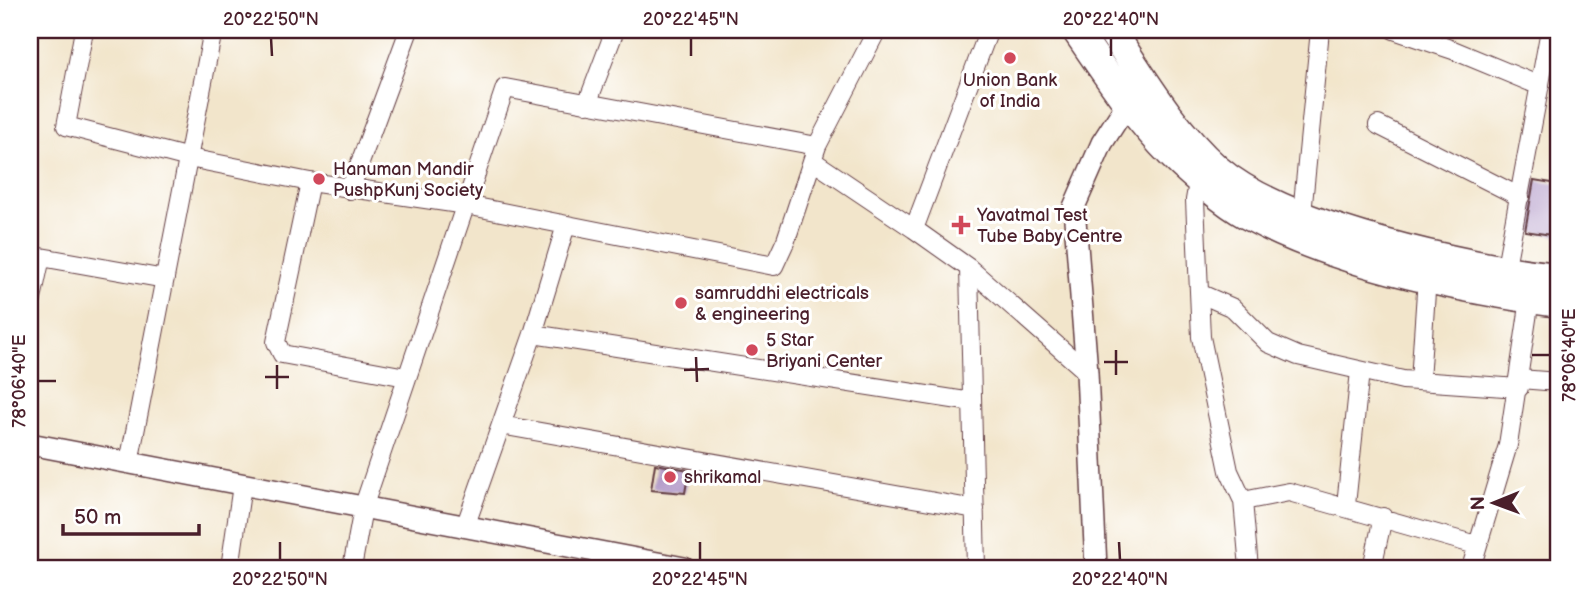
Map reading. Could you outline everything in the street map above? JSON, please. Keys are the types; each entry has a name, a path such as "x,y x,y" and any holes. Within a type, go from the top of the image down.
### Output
{"main road":[{"path":"1076,30 1127,104 1174,158 1246,215 1379,241 1505,272 1558,277"},
{"path":"1111,30 1176,126 1220,171 1301,227 1364,261 1427,277 1558,303"}],"street":[{"path":"84,30 66,126 190,158 350,190 467,205 774,266 786,240 815,153 877,30"},
{"path":"129,463 214,30"},
{"path":"350,190 409,30"},
{"path":"587,104 615,30"},
{"path":"914,229 989,30"},
{"path":"1301,227 1320,30"},
{"path":"1394,30 1434,36 1540,86"},
{"path":"1505,272 1550,30"},
{"path":"1096,568 1087,372 1074,207 1102,143 1127,104 1148,86"},
{"path":"352,568 363,508 505,88 815,153 970,268 1087,372"},
{"path":"1378,125 1520,197"},
{"path":"1199,177 1195,200 1201,337 1230,471 1243,501 1249,568"},
{"path":"310,182 276,342 278,349 282,354 406,377"},
{"path":"464,527 533,334 566,225"},
{"path":"30,308 41,257 165,279"},
{"path":"970,268 976,568"},
{"path":"1420,381 1427,277"},
{"path":"1201,294 1233,308 1268,343 1298,356 1360,371 1420,381 1558,382"},
{"path":"1471,568 1508,445 1520,383 1530,299"},
{"path":"533,334 972,402"},
{"path":"1346,505 1360,371"},
{"path":"500,425 975,509"},
{"path":"30,444 684,568"},
{"path":"230,568 242,485"},
{"path":"1243,501 1289,492 1346,505 1476,545"},
{"path":"1372,568 1383,517"}],"building":[{"path":"1534,180 1558,184 1558,236 1525,231"},
{"name":"shrikamal","path":"655,464 689,470 685,493 651,490"}],"place":[{"name":"Union Bank of India","path":"1010,58"},
{"name":"Hanuman Mandir PushpKunj Society","path":"319,179"},
{"name":"Yavatmal Test Tube Baby Centre","path":"961,225"},
{"name":"samruddhi electricals & engineering","path":"681,303"},
{"name":"5 Star Briyani Center","path":"752,350"},
{"name":"shrikamal","path":"670,477"}]}
